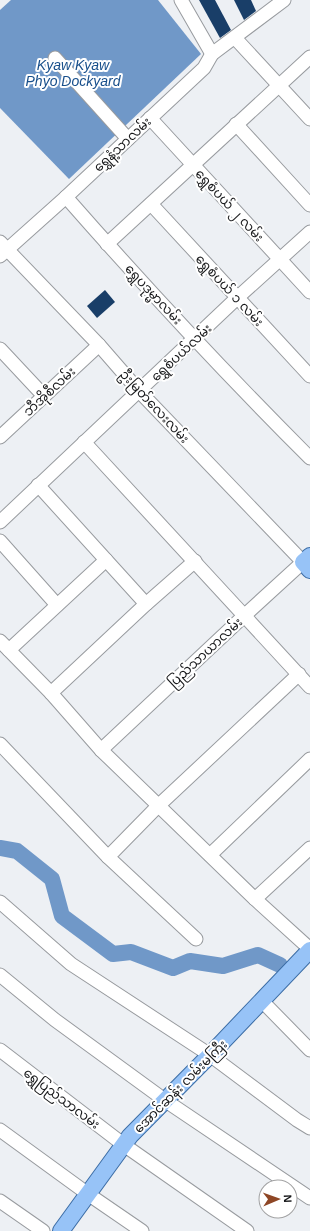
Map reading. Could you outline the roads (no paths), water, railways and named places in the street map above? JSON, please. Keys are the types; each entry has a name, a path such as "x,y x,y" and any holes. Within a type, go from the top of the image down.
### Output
{"main road":[{"name":"အောင်ဆန်း လမ်းမကြီး","path":"61,1231 130,1136 210,1056 310,950"}],"street":[{"path":"182,0 212,54"},
{"name":"ရွှေနံ့သာလမ်း","path":"2,249 66,197 204,68 212,54 284,0"},
{"path":"235,38 310,118"},
{"path":"107,244 310,57"},
{"path":"55,58 128,139"},
{"name":"ရွှေစံပယ် ၂ လမ်း","path":"150,118 310,292"},
{"path":"236,124 310,205"},
{"name":"ရွှေပဒုမ္မာလမ်း","path":"66,197 107,244 265,413 310,458"},
{"name":"ရွှေစံပယ် ၁ လမ်း","path":"151,204 310,376"},
{"name":"ရွှေစံပယ်လမ်း","path":"0,522 237,298 310,232"},
{"name":"ဦးမြတ်လေးလမ်း","path":"2,249 99,345 139,391 308,563"},
{"name":"ဘီအိုစီလမ်း","path":"0,437 99,345"},
{"path":"0,349 44,396"},
{"path":"84,442 310,687"},
{"path":"38,485 146,604"},
{"path":"0,541 57,606"},
{"path":"106,560 57,606 4,646 51,693 102,750 158,806 310,950"},
{"path":"51,693 146,604 195,561"},
{"name":"ပြည်သာယာလမ်း","path":"102,750 245,615 308,563"},
{"path":"108,857 158,806 298,674"},
{"path":"0,744 108,857 196,938"},
{"path":"210,856 310,759"},
{"path":"255,899 310,848"},
{"path":"0,902 71,964 210,1056 310,1128"},
{"path":"0,974 55,1020 166,1100 310,1198"},
{"path":"262,1001 310,1050"},
{"name":"ရွှေပြည်သာလမ်း","path":"0,1050 124,1145 247,1231"},
{"path":"0,1130 142,1231"},
{"path":"0,1201 43,1231"}],"water":[{"name":"Kyaw Kyaw Phyo Dockyard","path":"11,0 158,0 201,54 69,179 0,108 0,10"}],"waterway":[{"path":"0,848 17,851 52,879 62,916 113,954 131,952 173,968 190,961 223,966 258,955 280,965"}]}
